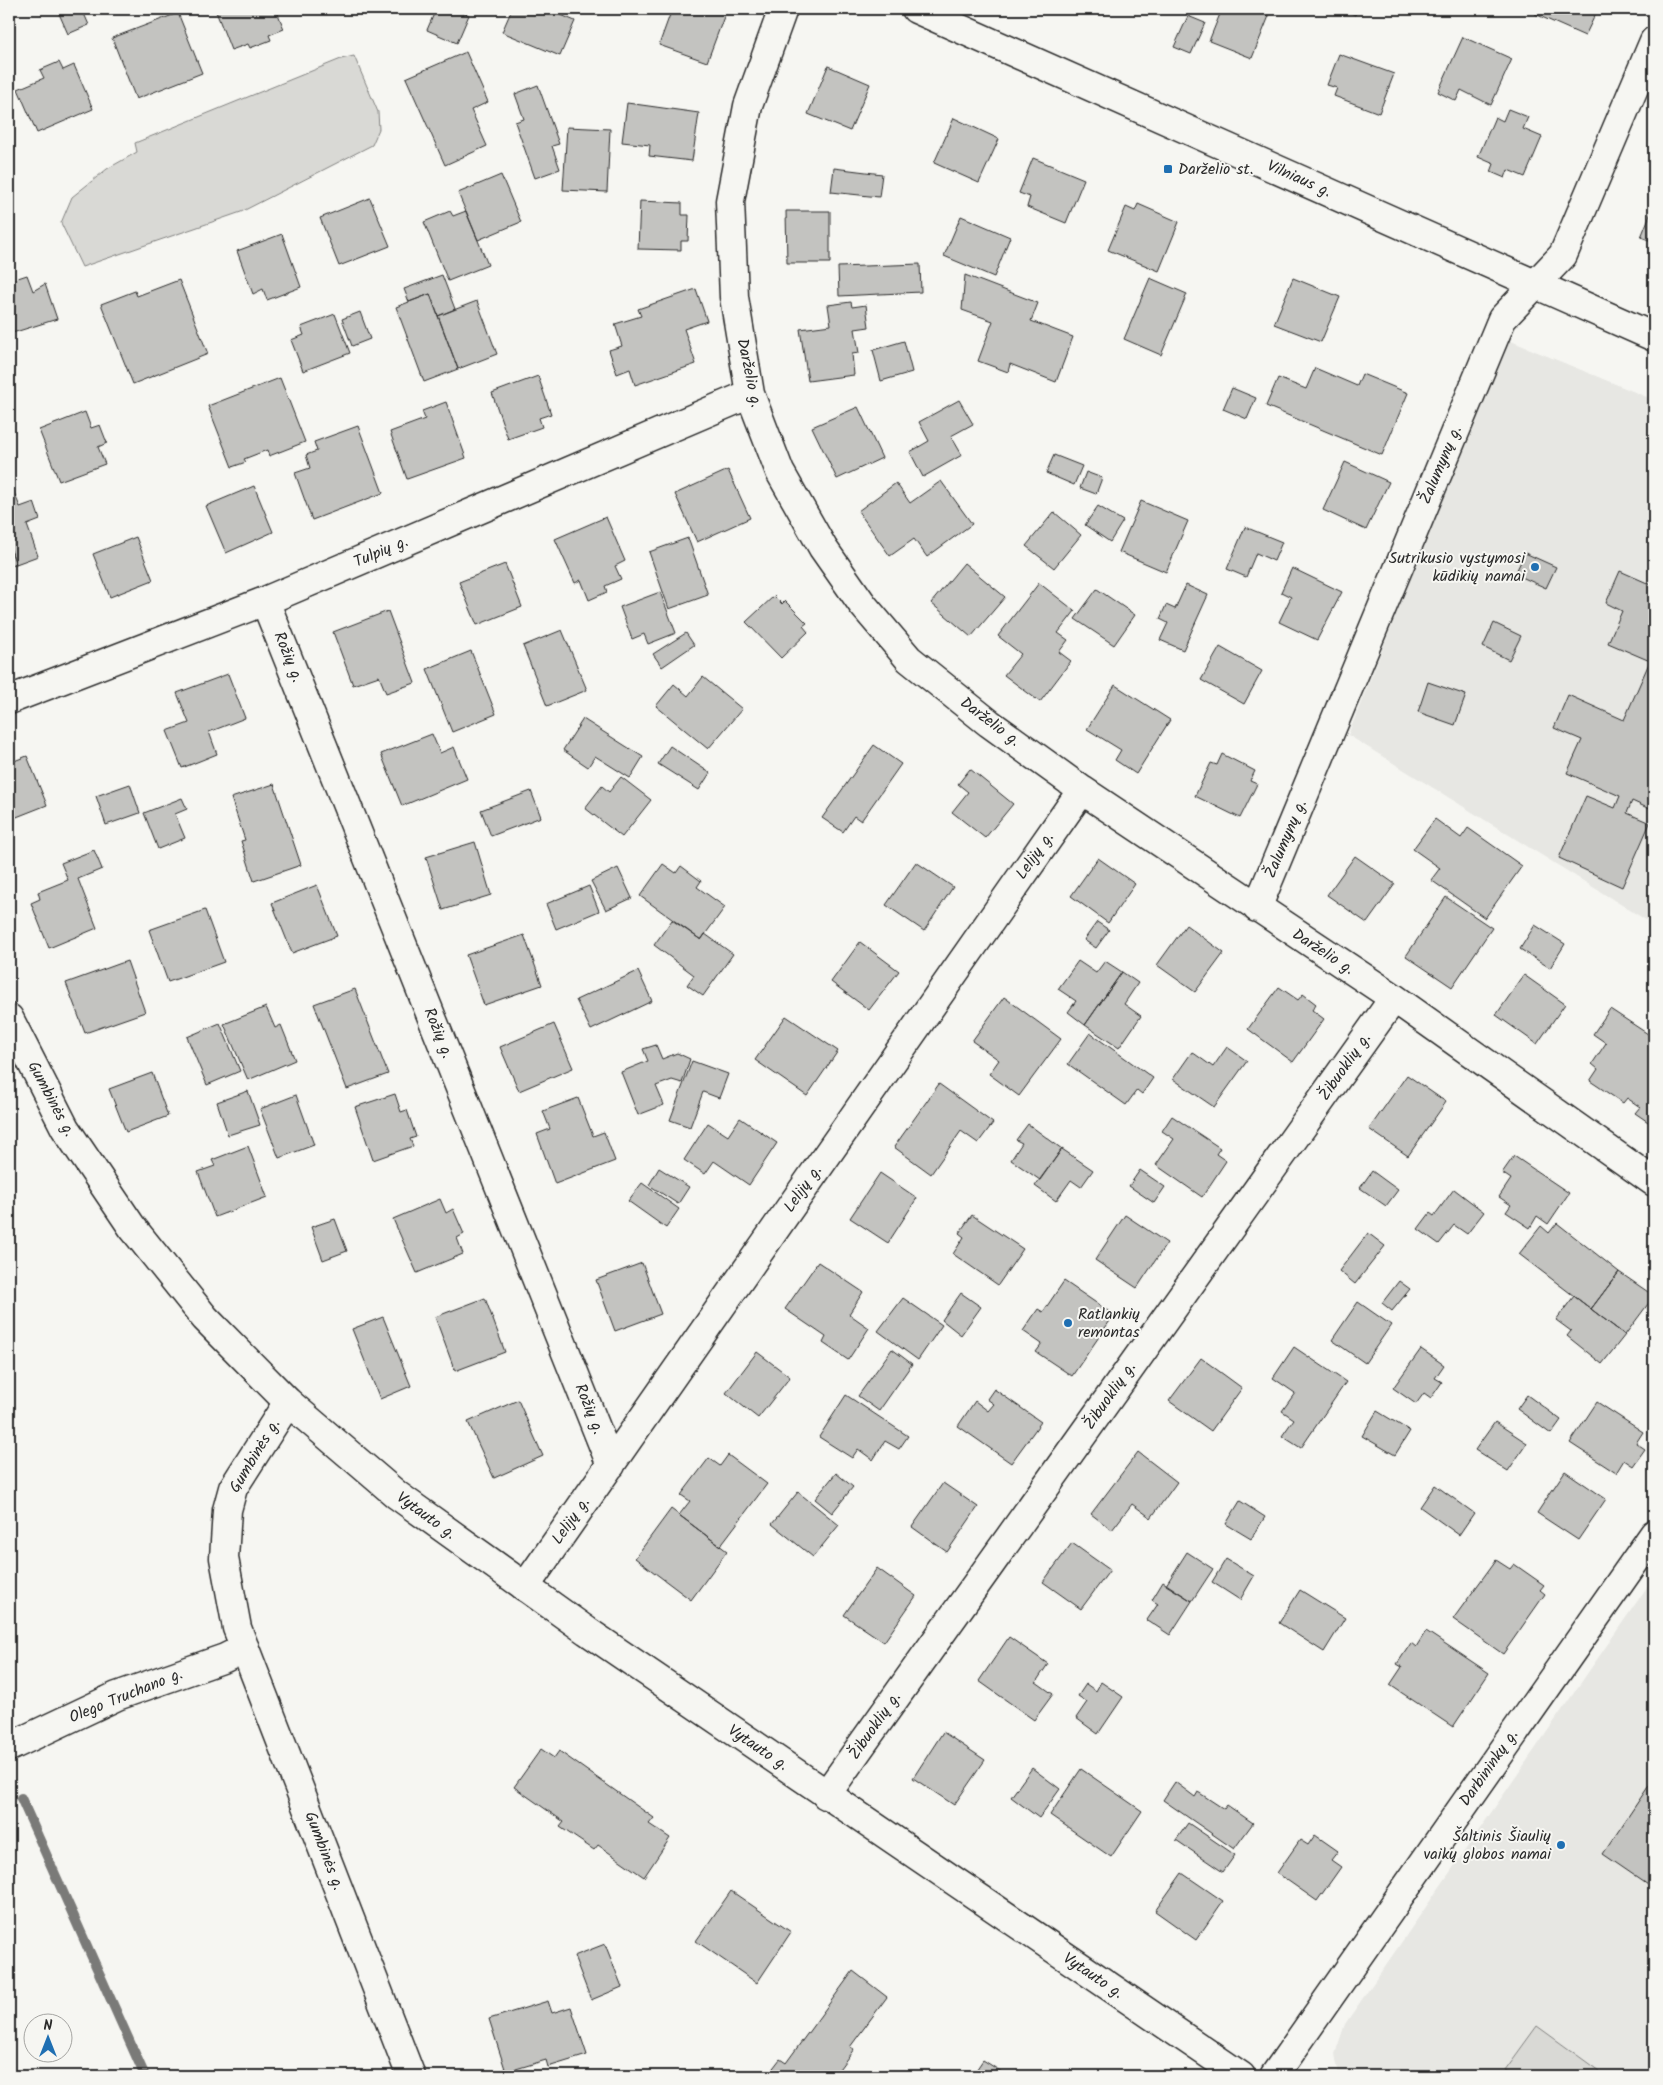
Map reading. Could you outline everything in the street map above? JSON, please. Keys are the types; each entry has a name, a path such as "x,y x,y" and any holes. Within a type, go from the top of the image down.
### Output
{"main road":[{"name":"Darželio g.","path":"783,9 748,106 730,201 734,297 750,394 780,472 823,548 863,605 909,659 988,722 1082,790 1394,998 1654,1182"},
{"name":"Vilniaus g.","path":"916,9 1654,337"},
{"name":"Žalumynų g.","path":"1257,908 1502,319 1563,255 1654,41"},
{"name":"Tulpių g.","path":"9,700 265,601 750,394"},
{"name":"Rožių g.","path":"265,601 611,1464"},
{"name":"Lelijų g.","path":"525,1587 1082,790"},
{"name":"Žibuoklių g.","path":"826,1795 1394,998"},
{"name":"Gumbinės g.","path":"9,1018 65,1128 132,1228 205,1318 288,1402 233,1488 227,1510 224,1558 227,1582 237,1628 411,2076"},
{"name":"Vytauto g.","path":"288,1402 397,1495 525,1587 826,1795 1241,2076"},
{"name":"Darbininkų g.","path":"1274,2076 1654,1534"},
{"name":"Olego Truchano g.","path":"9,1747 117,1696 225,1658 245,1648"}],"shaded area":[{"path":"354,56 378,112 379,129 372,145 241,212 82,267 61,223 72,197 107,169 137,152 135,143 341,59"},
{"name":"Sutrikusio vystymosi kūdikių namai","path":"1506,339 1654,400 1654,925 1348,735"},
{"name":"Šaltinis Šiaulių vaikų globos namai","path":"1654,1577 1654,2076 1339,2076 1335,2054 1345,2024"},
{"path":"1537,2026 1599,2071 1595,2076 1515,2076 1505,2070"}],"building":[{"path":"57,9 82,9 89,25 68,34"},
{"path":"215,9 276,9 284,29 269,35 271,40 250,48 248,44 231,50"},
{"path":"436,9 455,9 469,15 457,43 427,30"},
{"path":"512,9 547,9 575,21 560,56 502,32"},
{"path":"672,9 710,9 725,14 707,62 659,45"},
{"path":"1222,9 1248,9 1269,16 1252,58 1209,41"},
{"path":"1342,9 1358,9 1355,15"},
{"path":"1538,9 1598,9 1585,36 1535,14"},
{"path":"178,13 202,73 136,99 112,38"},
{"path":"1188,16 1205,23 1191,54 1174,47"},
{"path":"1463,37 1512,59 1491,105 1461,90 1456,101 1438,92"},
{"path":"466,52 488,102 471,110 487,146 445,165 406,78"},
{"path":"1339,54 1394,74 1379,113 1334,96 1337,88 1327,85"},
{"path":"59,62 63,70 74,65 93,109 37,133 18,89 44,78 40,70"},
{"path":"828,66 870,84 850,131 808,114"},
{"path":"538,85 559,144 552,146 560,169 535,178 515,122 524,119 515,94"},
{"path":"627,103 699,113 692,161 649,156 650,145 622,142"},
{"path":"1508,109 1528,117 1523,129 1542,137 1525,177 1508,170 1505,178 1491,172 1494,164 1478,157 1495,117 1503,121"},
{"path":"954,118 999,139 979,183 934,163"},
{"path":"567,127 610,129 607,192 563,190"},
{"path":"1033,158 1084,179 1066,223 1027,207 1030,197 1019,193"},
{"path":"834,168 882,174 879,197 831,192"},
{"path":"501,175 521,222 478,240 458,193"},
{"path":"370,198 390,246 339,266 320,218"},
{"path":"640,201 682,203 682,215 689,215 688,241 681,241 681,250 638,249"},
{"path":"1138,204 1179,222 1159,271 1108,250 1126,207 1135,211"},
{"path":"1654,205 1654,242 1641,237"},
{"path":"450,211 453,216 466,211 488,265 448,281 424,222"},
{"path":"786,211 830,211 830,263 787,263"},
{"path":"961,216 1010,237 994,277 944,256"},
{"path":"282,234 301,287 267,300 263,289 253,294 237,251"},
{"path":"920,264 921,292 839,296 838,267"},
{"path":"27,275 33,291 45,284 57,319 9,334 9,281"},
{"path":"442,275 455,309 438,316 430,294 409,302 404,289"},
{"path":"965,275 1038,303 1031,321 1073,337 1056,382 1010,364 1008,372 978,361 993,321 962,310"},
{"path":"1150,278 1187,294 1161,355 1124,339"},
{"path":"1293,278 1340,297 1321,342 1274,324"},
{"path":"179,280 208,354 133,384 101,304 135,291 137,296"},
{"path":"696,289 707,321 684,329 696,364 635,385 630,369 617,374 609,350 622,346 615,324 641,316 638,309"},
{"path":"430,294 458,369 424,382 396,307"},
{"path":"477,301 497,354 458,369 438,316"},
{"path":"851,302 852,307 866,305 869,327 855,329 859,353 852,354 854,375 808,381 800,329 831,325 828,305"},
{"path":"360,312 370,339 352,346 342,319"},
{"path":"335,314 350,353 303,371 291,340 304,335 301,327"},
{"path":"904,341 912,372 881,381 873,350"},
{"path":"1315,368 1357,386 1362,374 1408,393 1382,455 1266,406 1278,378 1306,389"},
{"path":"538,376 551,414 539,418 542,427 508,439 492,393"},
{"path":"280,378 305,442 269,456 267,450 244,459 246,462 232,467 208,406"},
{"path":"1232,388 1256,398 1247,419 1223,409"},
{"path":"959,400 973,424 951,436 962,455 923,477 910,452 929,441 919,422"},
{"path":"446,402 466,458 407,479 390,432 425,419 422,411"},
{"path":"858,407 882,458 837,479 812,427"},
{"path":"85,412 91,428 100,425 107,443 98,447 105,464 59,481 39,430"},
{"path":"358,426 383,493 312,520 295,473 310,468 306,455 317,451 314,442"},
{"path":"1054,455 1082,466 1074,485 1046,473"},
{"path":"1345,462 1389,482 1366,530 1323,510"},
{"path":"728,470 750,518 697,542 675,494"},
{"path":"1086,472 1102,478 1096,494 1080,488"},
{"path":"941,481 972,524 927,557 914,539 890,556 858,511 896,483 910,503"},
{"path":"11,485 20,507 34,502 40,520 27,525 38,556 16,564 9,545 9,486"},
{"path":"254,486 273,532 226,553 206,506"},
{"path":"1141,501 1188,521 1166,572 1119,552"},
{"path":"1098,506 1123,521 1110,542 1085,525"},
{"path":"1054,512 1081,535 1054,568 1026,546"},
{"path":"606,517 625,561 615,566 621,579 605,586 607,592 589,600 581,580 575,583 555,539"},
{"path":"1245,527 1282,542 1274,561 1256,553 1246,577 1227,569"},
{"path":"136,537 153,580 110,597 93,554"},
{"path":"688,538 708,595 669,609 649,552"},
{"path":"9,545 16,564 9,567"},
{"path":"1525,553 1556,567 1546,588 1515,574"},
{"path":"964,563 1005,597 971,637 931,603"},
{"path":"505,564 522,607 477,625 459,582"},
{"path":"1292,568 1342,592 1317,640 1279,622 1291,597 1281,592"},
{"path":"1620,571 1654,586 1654,811 1632,801 1627,813 1650,823 1622,887 1559,858 1586,796 1615,808 1620,796 1567,773 1582,740 1554,728 1568,695 1624,720 1650,661 1608,643 1622,611 1606,603"},
{"path":"1039,583 1075,611 1058,633 1068,640 1059,652 1071,661 1040,702 1004,675 1021,654 998,636"},
{"path":"1186,585 1208,595 1183,650 1160,640 1168,623 1160,619 1166,605 1175,609"},
{"path":"1097,589 1135,615 1114,645 1075,619"},
{"path":"660,592 676,633 648,644 644,634 632,639 620,607"},
{"path":"774,596 782,604 785,601 807,623 803,626 808,632 781,658 746,622"},
{"path":"388,611 415,683 386,693 379,676 353,685 333,632"},
{"path":"1494,623 1521,636 1509,660 1483,647"},
{"path":"562,630 587,690 547,706 523,646"},
{"path":"686,633 694,645 662,667 653,654"},
{"path":"1220,647 1262,671 1244,704 1201,680"},
{"path":"471,651 496,714 452,732 427,669"},
{"path":"228,674 245,718 209,732 217,754 182,768 167,731 189,723 177,693"},
{"path":"703,677 742,709 708,749 656,706 674,684 688,696"},
{"path":"1428,682 1466,695 1455,725 1418,712"},
{"path":"1115,685 1170,720 1136,774 1115,760 1121,750 1087,729"},
{"path":"583,719 643,757 630,778 595,756 588,767 563,750"},
{"path":"432,734 440,753 454,747 467,779 402,806 381,754"},
{"path":"874,745 901,764 861,821 854,816 843,832 822,818"},
{"path":"670,746 710,773 699,790 658,764"},
{"path":"1222,754 1255,771 1250,781 1257,784 1240,818 1195,796 1211,763 1217,765"},
{"path":"27,756 47,805 9,820 9,763"},
{"path":"970,769 1013,804 985,838 952,812 968,792 958,784"},
{"path":"621,777 651,800 622,837 585,808 602,786 609,792"},
{"path":"130,784 140,813 106,825 96,796"},
{"path":"274,784 301,865 254,881 241,841 245,840 231,798"},
{"path":"531,791 541,817 491,836 481,810"},
{"path":"182,798 187,809 175,814 185,838 158,849 144,813"},
{"path":"1435,819 1461,838 1468,828 1522,866 1485,918 1431,880 1440,868 1413,849"},
{"path":"475,842 491,895 443,910 426,857"},
{"path":"94,850 102,869 78,879 97,928 49,948 31,903 40,899 38,892 68,880 61,863"},
{"path":"1355,856 1395,884 1367,923 1327,895"},
{"path":"1098,858 1135,884 1108,923 1071,896"},
{"path":"916,862 953,887 924,931 886,905"},
{"path":"663,864 676,873 681,866 701,881 697,887 725,907 701,940 640,896"},
{"path":"618,868 632,898 606,910 591,881"},
{"path":"317,885 337,936 292,953 272,903"},
{"path":"589,886 599,911 556,929 546,904"},
{"path":"1446,897 1492,928 1452,987 1406,956"},
{"path":"205,910 224,962 168,982 149,930"},
{"path":"672,920 701,940 705,934 733,954 703,996 687,985 694,975 654,945"},
{"path":"1097,922 1109,930 1096,948 1084,940"},
{"path":"1186,925 1224,953 1195,992 1157,965"},
{"path":"1535,925 1565,944 1550,968 1520,949"},
{"path":"524,935 542,985 484,1005 466,955"},
{"path":"860,942 899,971 869,1010 831,982"},
{"path":"127,961 145,1012 85,1033 66,983"},
{"path":"1078,961 1096,973 1105,961 1122,972 1085,1025 1068,1012 1076,1001 1058,989"},
{"path":"638,971 652,1001 591,1030 576,1000"},
{"path":"1122,972 1138,983 1124,1004 1141,1016 1119,1048 1085,1025"},
{"path":"1524,975 1565,1004 1537,1044 1496,1015"},
{"path":"1279,987 1298,1000 1303,994 1316,1004 1312,1010 1324,1019 1293,1062 1248,1029"},
{"path":"355,989 388,1074 347,1089 314,1004"},
{"path":"1004,997 1061,1039 1019,1096 989,1074 999,1060 972,1041"},
{"path":"266,1007 275,1028 281,1025 295,1060 248,1080 224,1024"},
{"path":"1610,1009 1654,1038 1654,1126 1635,1113 1640,1107 1627,1098 1623,1103 1590,1081 1598,1069 1592,1064 1606,1043 1593,1034"},
{"path":"786,1016 838,1051 807,1096 755,1060"},
{"path":"220,1023 240,1071 207,1085 187,1037"},
{"path":"554,1024 573,1068 519,1091 500,1047"},
{"path":"1090,1033 1153,1078 1142,1094 1137,1090 1126,1105 1068,1064"},
{"path":"656,1045 662,1059 677,1053 690,1059 682,1083 672,1080 656,1086 664,1105 638,1115 621,1072 648,1061 643,1049"},
{"path":"1227,1047 1247,1061 1214,1107 1173,1079 1192,1052 1213,1067"},
{"path":"692,1061 728,1074 719,1098 703,1092 690,1127 670,1120"},
{"path":"152,1073 168,1116 126,1132 109,1089"},
{"path":"1407,1075 1446,1102 1408,1156 1369,1129"},
{"path":"939,1084 993,1123 978,1143 961,1131 931,1174 894,1147"},
{"path":"248,1091 260,1125 228,1135 217,1102"},
{"path":"395,1094 401,1112 407,1110 416,1137 410,1139 413,1146 373,1160 355,1107"},
{"path":"296,1095 314,1145 279,1158 260,1109"},
{"path":"578,1098 593,1136 604,1132 615,1161 555,1184 537,1134 550,1129 543,1111"},
{"path":"1172,1116 1220,1148 1216,1154 1226,1161 1202,1197 1156,1165 1174,1139 1162,1131"},
{"path":"740,1118 777,1143 749,1185 714,1161 705,1174 684,1160 708,1123 728,1136"},
{"path":"1028,1124 1062,1149 1040,1180 1011,1160 1022,1143 1016,1140"},
{"path":"248,1146 267,1197 215,1217 198,1172 215,1166 212,1160"},
{"path":"1062,1149 1093,1170 1081,1187 1071,1180 1056,1201 1035,1186"},
{"path":"1514,1156 1569,1193 1548,1224 1537,1216 1530,1228 1506,1212 1511,1205 1499,1197 1511,1179 1502,1173"},
{"path":"659,1168 689,1187 678,1204 649,1185"},
{"path":"1140,1170 1165,1187 1154,1203 1129,1186"},
{"path":"1372,1171 1398,1190 1386,1206 1360,1188"},
{"path":"880,1173 917,1198 888,1243 850,1218"},
{"path":"642,1183 679,1209 666,1228 628,1201"},
{"path":"1454,1189 1484,1212 1467,1234 1454,1225 1439,1244 1418,1229 1430,1213 1434,1216"},
{"path":"440,1199 446,1213 453,1209 464,1234 457,1238 463,1254 417,1273 393,1219"},
{"path":"972,1215 1023,1249 998,1285 953,1254 964,1237 959,1233"},
{"path":"1125,1215 1167,1243 1137,1288 1095,1260"},
{"path":"335,1219 347,1251 323,1260 311,1227"},
{"path":"1557,1223 1619,1272 1591,1309 1519,1254 1541,1226 1549,1233"},
{"path":"1368,1233 1385,1246 1355,1284 1339,1271"},
{"path":"818,1262 863,1292 849,1314 869,1328 848,1360 823,1343 826,1337 785,1309"},
{"path":"642,1263 661,1314 615,1331 596,1280"},
{"path":"1619,1272 1654,1296 1625,1335 1591,1309"},
{"name":"Ratlankių remontas","path":"1064,1281 1114,1315 1072,1376 1036,1352 1042,1344 1023,1331 1038,1309 1043,1312"},
{"path":"1399,1281 1410,1289 1392,1311 1382,1303"},
{"path":"961,1293 981,1307 961,1335 942,1320"},
{"path":"1574,1296 1625,1335 1602,1364 1567,1336 1571,1331 1556,1320"},
{"path":"485,1298 505,1352 455,1371 435,1317"},
{"path":"903,1298 942,1325 918,1360 878,1331"},
{"path":"1358,1302 1391,1325 1365,1363 1332,1340"},
{"path":"383,1317 411,1386 380,1399 352,1329"},
{"path":"1294,1347 1346,1382 1301,1448 1282,1436 1294,1419 1282,1411 1295,1393 1273,1378"},
{"path":"892,1349 912,1364 879,1411 858,1396"},
{"path":"1421,1349 1444,1365 1435,1378 1442,1382 1431,1398 1424,1393 1416,1404 1393,1388"},
{"path":"757,1352 790,1377 758,1418 726,1393"},
{"path":"1201,1358 1242,1388 1211,1431 1169,1401"},
{"path":"994,1389 1041,1422 1011,1463 958,1426 975,1401 988,1411 994,1404 987,1399"},
{"path":"846,1395 908,1436 899,1449 885,1441 873,1460 858,1449 852,1458 819,1437"},
{"path":"1527,1395 1561,1420 1551,1434 1517,1409"},
{"path":"518,1400 543,1456 494,1478 468,1422"},
{"path":"1597,1402 1643,1432 1636,1443 1645,1449 1633,1466 1624,1460 1616,1473 1570,1443"},
{"path":"1377,1411 1410,1431 1395,1455 1362,1436"},
{"path":"1495,1422 1527,1443 1508,1471 1475,1450"},
{"path":"1138,1452 1177,1482 1151,1518 1132,1504 1112,1530 1091,1514"},
{"path":"728,1455 767,1484 720,1546 679,1515 690,1501 681,1495 709,1458 720,1466"},
{"path":"1565,1471 1606,1499 1578,1540 1537,1513"},
{"path":"836,1473 853,1487 832,1513 815,1499"},
{"path":"943,1483 978,1507 947,1552 912,1527"},
{"path":"1435,1485 1474,1513 1459,1535 1420,1507"},
{"path":"798,1492 839,1525 813,1557 772,1524"},
{"path":"1240,1501 1265,1517 1251,1539 1226,1524"},
{"path":"671,1509 727,1551 691,1600 635,1558"},
{"path":"1072,1543 1110,1570 1081,1609 1043,1582"},
{"path":"1187,1552 1213,1569 1192,1601 1166,1585"},
{"path":"1226,1559 1254,1576 1240,1600 1212,1582"},
{"path":"1496,1560 1510,1569 1514,1564 1544,1585 1540,1590 1545,1594 1503,1654 1453,1619"},
{"path":"877,1568 916,1596 884,1642 844,1615"},
{"path":"1163,1582 1192,1601 1170,1635 1147,1620 1158,1604 1152,1600"},
{"path":"1300,1590 1345,1618 1324,1652 1279,1623"},
{"path":"1426,1631 1489,1673 1453,1727 1390,1685 1402,1667 1397,1664 1411,1643 1416,1647"},
{"path":"1009,1637 1048,1664 1036,1682 1053,1694 1034,1720 979,1681"},
{"path":"1101,1682 1123,1697 1098,1734 1076,1718 1087,1702 1078,1696 1086,1684 1096,1691"},
{"path":"943,1732 985,1760 954,1805 913,1778"},
{"path":"541,1749 554,1758 559,1751 654,1818 649,1824 670,1838 644,1877 598,1845 594,1850 560,1827 564,1822 514,1787"},
{"path":"1032,1768 1060,1789 1039,1818 1011,1797"},
{"path":"1081,1769 1142,1811 1111,1857 1050,1815"},
{"path":"1654,1778 1654,1889 1603,1854"},
{"path":"1175,1782 1195,1797 1198,1792 1224,1809 1227,1805 1253,1823 1234,1849 1163,1800"},
{"path":"1188,1823 1235,1855 1223,1872 1176,1840"},
{"path":"1315,1835 1338,1851 1331,1860 1341,1867 1317,1901 1277,1873 1300,1840 1308,1845"},
{"path":"1182,1873 1223,1901 1196,1940 1155,1911"},
{"path":"731,1891 791,1932 757,1983 696,1941"},
{"path":"605,1944 622,1987 591,2000 574,1956"},
{"path":"853,1971 887,1997 850,2047 854,2049 834,2076 767,2076 780,2059 786,2063"},
{"path":"548,2001 552,2013 571,2007 587,2055 548,2067 546,2060 506,2072 489,2019"},
{"path":"983,2060 1008,2076 972,2076"}],"waterway":[{"path":"21,1798 145,2076"}],"place":[{"name":"Darželio st.","path":"1168,169"},
{"name":"Sutrikusio vystymosi kūdikių namai","path":"1535,567"},
{"name":"Ratlankių remontas","path":"1068,1323"},
{"name":"Šaltinis Šiaulių vaikų globos namai","path":"1561,1845"}]}
